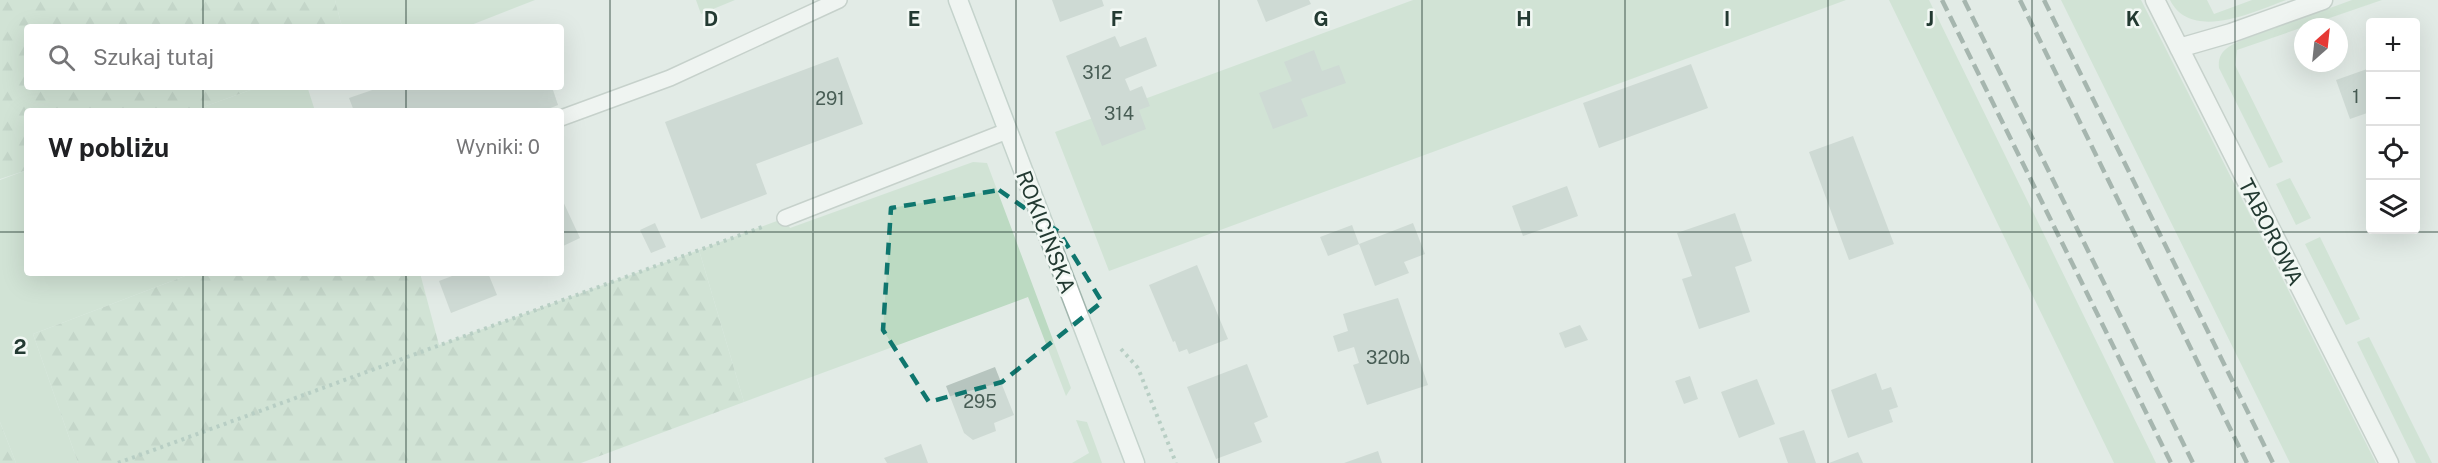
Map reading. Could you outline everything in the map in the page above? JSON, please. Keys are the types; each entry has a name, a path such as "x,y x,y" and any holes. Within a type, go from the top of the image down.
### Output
{"street":[{"name":"ROKICIŃSKA","path":"958,0 1135,463"},
{"name":"TABOROWA","path":"2155,0 2388,463"},
{"path":"2179,48 2231,33 2323,0"}],"lane":[{"path":"564,117 670,78 839,0"},
{"path":"785,218 1007,131"}],"path":[{"path":"118,463 785,218"}],"highlighted area":[{"path":"999,190 1059,232 1102,302 1002,382 929,402 883,330 891,208"}],"green space":[{"path":"0,0 335,0 341,24 24,24 24,90 251,90 200,108 24,108 24,171 0,179"},
{"path":"335,0 535,0 474,24 341,24"},
{"path":"696,0 735,0 701,14"},
{"path":"1413,0 1846,0 1109,271 1055,132"},
{"path":"1889,0 1929,0 2156,463 2114,463"},
{"path":"2061,0 2141,0 2376,463 2290,463"},
{"path":"2170,0 2207,0 2214,14 2252,0 2286,0 2241,16 2207,22 2192,19 2180,13"},
{"path":"2352,0 2382,0 2330,18 2303,18"},
{"path":"2294,21 2294,30 2237,50 2235,65 2283,162 2269,168 2219,68 2223,52 2240,41"},
{"path":"251,90 308,90 314,108 200,108"},
{"path":"973,162 987,163 1071,388 1066,396 1028,297 744,402 699,250 785,218 790,228"},
{"path":"24,171 24,276 185,276 33,334 78,463 16,463 0,422 0,180"},
{"path":"2290,178 2311,218 2296,225 2276,184"},
{"path":"2320,237 2360,319 2346,325 2305,244"},
{"path":"699,250 744,402 581,463 78,463 33,334 185,276 421,276 439,345"},
{"path":"2369,337 2432,463 2416,463 2357,342"},
{"path":"1076,420 1087,422 1102,463 1072,463 1089,453"},
{"path":"0,422 16,463 0,463"}],"building":[{"path":"1052,0 1102,0 1104,6 1060,22"},
{"path":"1257,0 1309,0 1311,4 1266,22"},
{"path":"1115,36 1120,47 1146,37 1157,66 1125,79 1130,91 1142,86 1150,106 1139,110 1146,129 1102,146 1066,56"},
{"path":"1314,50 1322,71 1339,65 1346,83 1301,99 1308,116 1273,129 1259,93 1292,81 1284,62"},
{"path":"838,57 863,124 756,164 767,194 701,219 665,122"},
{"path":"1691,64 1708,108 1599,148 1583,103"},
{"path":"2366,69 2366,113 2350,119 2336,80"},
{"path":"372,90 553,90 558,105 550,108 353,108 349,98"},
{"path":"1853,136 1894,244 1849,260 1809,152"},
{"path":"1567,186 1578,216 1523,236 1512,206"},
{"path":"564,203 580,238 564,246"},
{"path":"1735,213 1752,261 1735,267 1750,312 1699,329 1682,279 1692,276 1677,233"},
{"path":"655,223 666,247 651,253 640,230"},
{"path":"1413,223 1425,254 1404,262 1409,273 1375,286 1359,244"},
{"path":"1352,225 1359,244 1328,256 1320,237"},
{"path":"1197,265 1228,339 1189,354 1187,349 1179,352 1175,341 1173,342 1149,285"},
{"path":"452,276 489,276 497,295 451,313 439,281"},
{"path":"1398,298 1428,385 1367,405 1353,365 1359,363 1354,347 1338,352 1333,336 1348,331 1343,314"},
{"path":"1580,325 1588,340 1565,348 1559,333"},
{"path":"1247,364 1268,417 1254,423 1262,442 1216,459 1187,387"},
{"path":"995,367 1014,415 994,423 996,431 973,440 964,433 946,386"},
{"path":"1876,373 1882,390 1891,387 1898,407 1889,410 1893,422 1848,438 1831,390"},
{"path":"1690,376 1698,399 1684,404 1675,381"},
{"path":"1757,379 1775,424 1739,438 1721,392"},
{"path":"1804,430 1816,463 1788,463 1779,438"},
{"path":"921,444 928,463 887,463 884,458"},
{"path":"1378,451 1382,463 1344,463"},
{"path":"1858,452 1863,463 1829,463"}],"railway":[{"path":"1942,0 2171,463"},
{"path":"1964,0 2193,463"},
{"path":"2020,0 2247,463"},
{"path":"2044,0 2273,463"}]}
